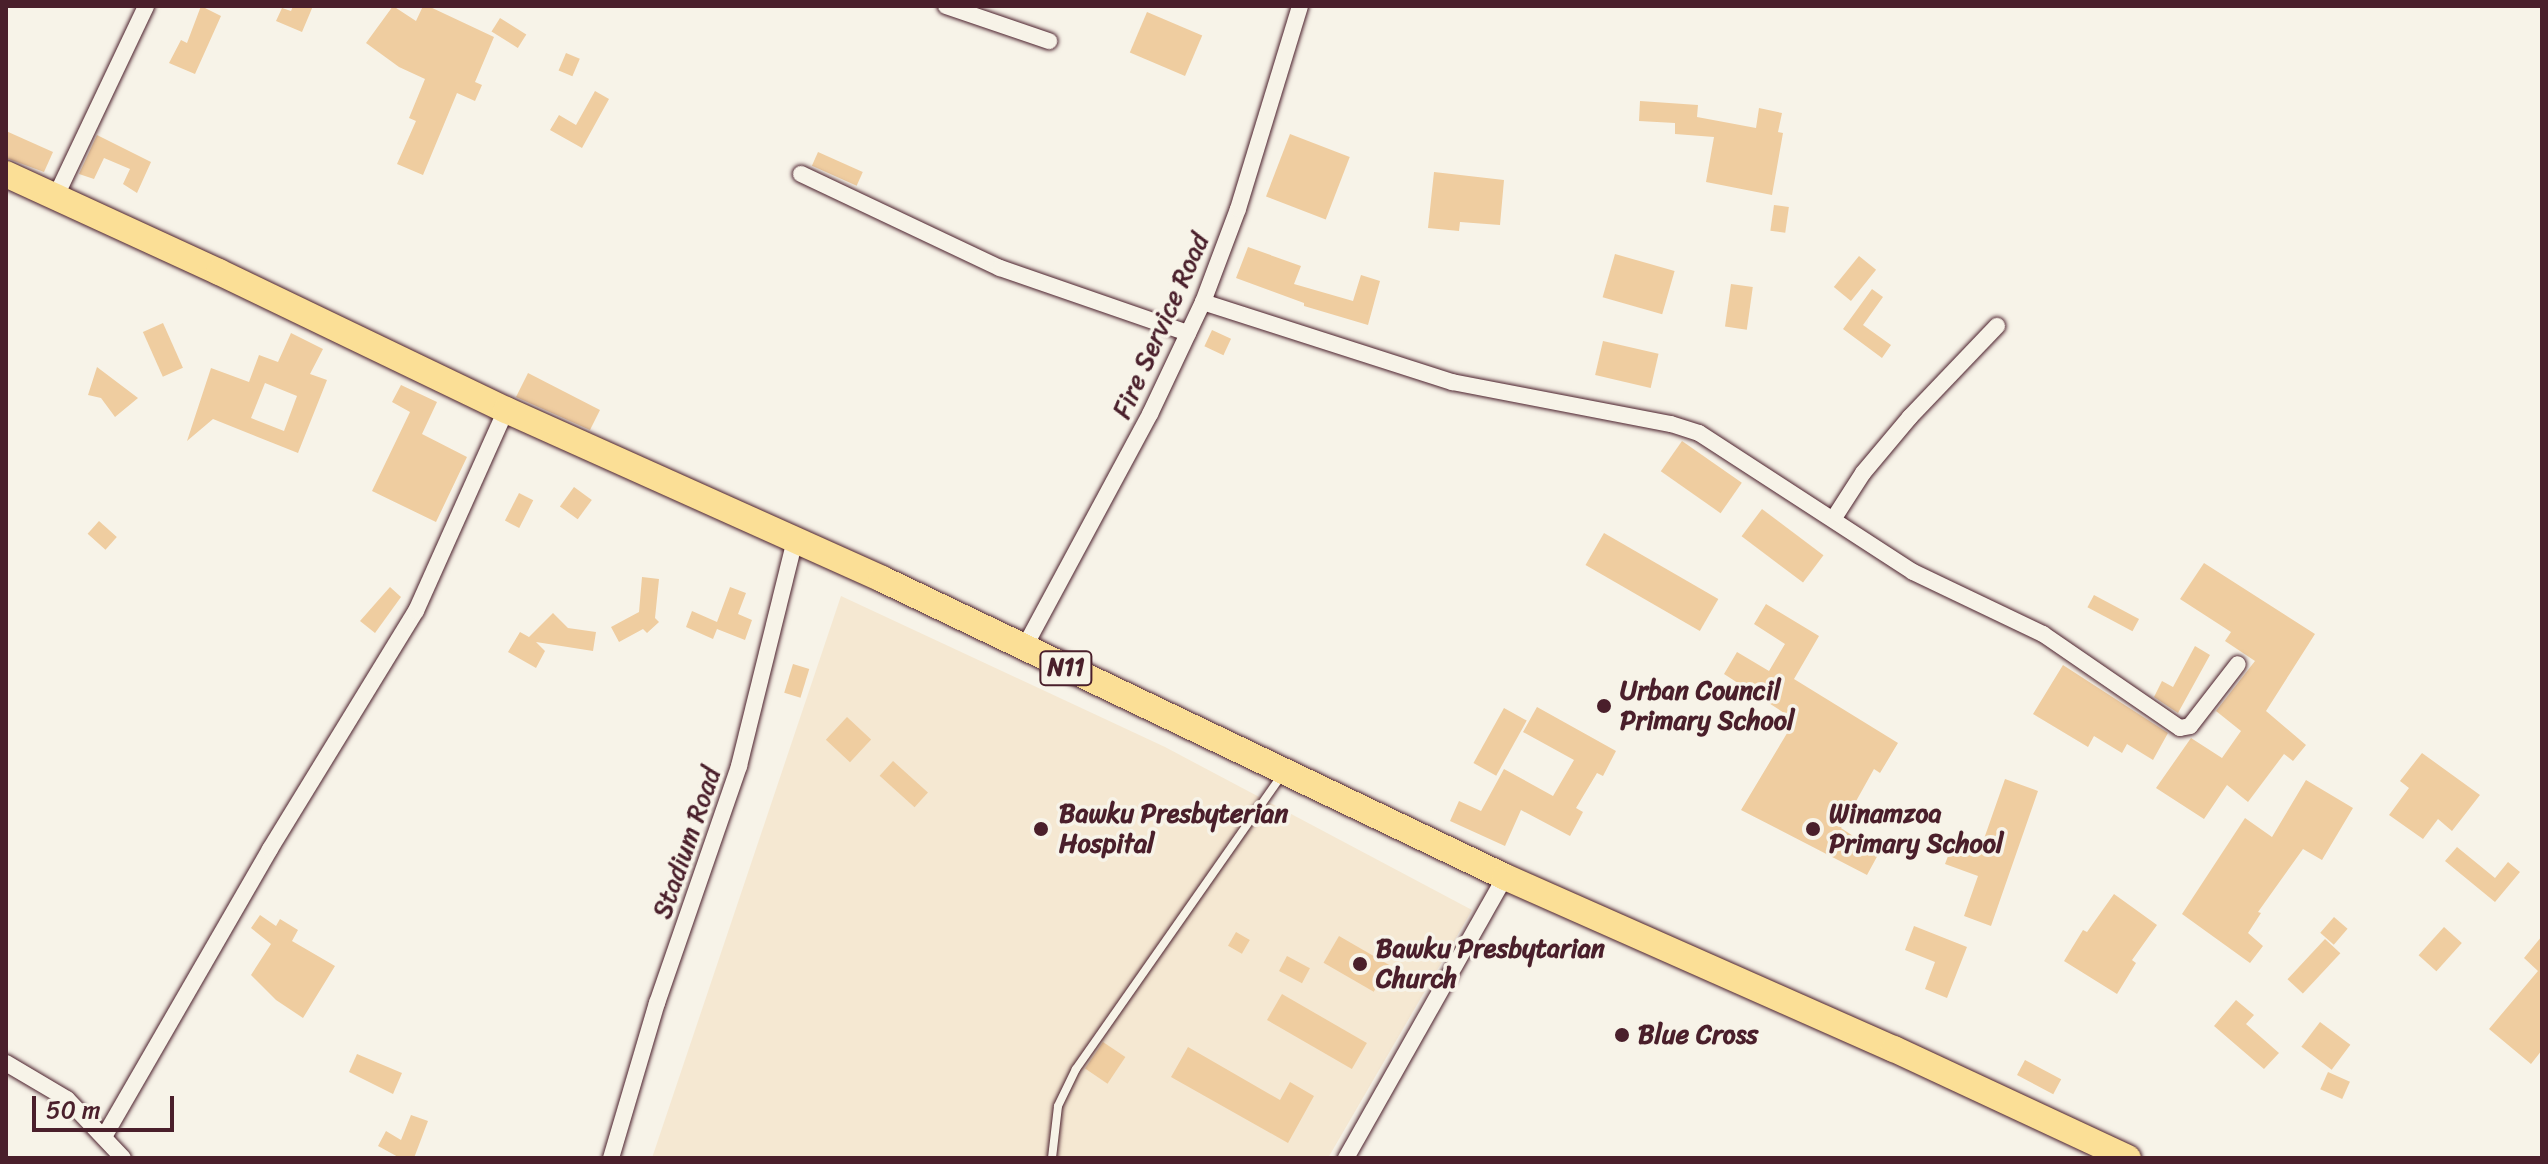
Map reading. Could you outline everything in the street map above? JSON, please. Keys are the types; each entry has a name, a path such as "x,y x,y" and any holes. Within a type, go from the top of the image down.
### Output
{"highway":[{"name":"N11","path":"6,174 506,410 795,540 1505,877 1894,1049 2128,1158"}],"street":[{"path":"55,198 146,6"},
{"path":"946,6 1049,41"},
{"name":"Fire Service Road","path":"1024,648 1150,414 1203,302 1238,209 1300,6"},
{"path":"801,174 1000,268 1188,333"},
{"path":"1203,302 1452,382 1686,428 1834,518 1924,578 2043,634 2180,728 2190,726 2238,664"},
{"path":"1834,518 1863,473 1910,417 1997,326"},
{"path":"105,1135 270,849 416,611 506,410"},
{"name":"Stadium Road","path":"611,1158 657,1003 739,766 795,540"},
{"path":"1346,1158 1505,877"},
{"path":"6,1063 52,1088 105,1135 123,1158"}],"lane":[{"path":"1052,1158 1058,1106 1076,1069 1284,772"}],"shaded area":[{"name":"Bawku Presbyterian Hospital","path":"841,596 1165,747 1472,910 1328,1158 652,1158"}],"building":[{"path":"201,6 221,16 195,74 169,63 181,40 187,43"},
{"path":"293,6 313,6 302,32 276,21 282,8 291,11"},
{"path":"393,6 416,21 423,6 428,6 494,37 475,82 482,85 475,101 457,93 423,175 397,164 416,121 409,118 425,79 399,67 366,43"},
{"path":"1147,12 1202,35 1185,76 1130,53"},
{"path":"500,18 526,34 518,48 492,32"},
{"path":"566,53 580,59 572,76 559,70"},
{"path":"595,91 609,99 582,148 550,130 559,115 576,125"},
{"path":"1640,101 1698,105 1697,117 1756,128 1759,108 1782,113 1778,132 1783,133 1772,195 1706,182 1714,137 1675,134 1675,123 1639,121"},
{"path":"6,131 53,152 44,172 6,158"},
{"path":"1290,134 1350,157 1326,219 1266,197"},
{"path":"97,135 151,162 137,193 123,184 130,169 104,158 94,179 79,174"},
{"path":"818,152 863,172 857,186 812,166"},
{"path":"1434,172 1504,180 1500,225 1460,222 1459,231 1428,228"},
{"path":"1774,205 1789,207 1785,233 1770,231"},
{"path":"1248,247 1301,266 1294,284 1353,301 1361,275 1380,281 1368,325 1304,306 1304,303 1236,278"},
{"path":"1615,254 1675,271 1662,314 1603,297"},
{"path":"1859,256 1876,270 1851,301 1834,287"},
{"path":"1731,284 1753,287 1747,330 1725,327"},
{"path":"1872,289 1883,297 1863,325 1891,345 1882,358 1843,329"},
{"path":"163,323 183,368 163,377 143,332"},
{"path":"1212,330 1231,339 1223,355 1204,346"},
{"path":"291,333 323,349 310,374 327,380 298,453 213,419 187,441 211,368 249,382 259,355 278,362","holes":["265,383 297,396 284,431 251,418"]},
{"path":"1603,341 1659,354 1651,388 1595,375"},
{"path":"97,367 138,398 115,417 101,398 88,395"},
{"path":"528,373 600,410 590,430 516,397"},
{"path":"401,385 437,402 422,434 467,457 436,522 372,491 410,412 392,402"},
{"path":"1682,441 1742,483 1721,513 1661,471"},
{"path":"574,487 592,500 578,519 560,506"},
{"path":"519,493 533,500 519,528 505,521"},
{"path":"1762,509 1823,555 1803,582 1742,536"},
{"path":"99,521 117,537 105,550 88,534"},
{"path":"1604,533 1718,599 1700,631 1586,565"},
{"path":"2204,563 2315,634 2266,711 2306,745 2293,761 2284,754 2248,802 2227,785 2204,819 2156,788 2191,738 2222,758 2241,731 2216,711 2255,661 2225,641 2231,632 2180,599"},
{"path":"642,577 659,579 655,618 659,622 647,633 643,629 619,642 611,627 639,612"},
{"path":"390,587 401,597 375,633 360,621"},
{"path":"730,587 746,593 738,614 752,620 745,640 717,629 713,639 686,627 692,611 717,622"},
{"path":"2094,595 2139,619 2132,631 2087,607"},
{"path":"1766,604 1819,636 1794,679 1898,743 1880,773 1874,769 1841,828 1879,853 1867,875 1741,810 1795,720 1724,674 1737,652 1769,671 1785,644 1754,624"},
{"path":"553,613 568,628 596,632 593,651 536,642 545,651 536,668 508,652 520,632 529,637"},
{"path":"2195,646 2210,655 2178,713 2154,697 2162,681 2173,687"},
{"path":"793,664 809,669 800,698 784,693"},
{"path":"2063,665 2168,733 2153,760 2127,744 2122,753 2094,736 2088,747 2033,714"},
{"path":"1537,707 1616,751 1603,776 1597,773 1576,808 1583,812 1570,836 1521,810 1505,846 1450,821 1459,801 1481,811 1504,769 1553,796 1574,760 1523,732"},
{"path":"1504,708 1527,721 1496,776 1473,763"},
{"path":"847,717 871,740 850,762 826,740"},
{"path":"2422,753 2480,795 2452,831 2438,819 2423,839 2389,815 2409,788 2400,781"},
{"path":"893,761 928,792 915,807 880,776"},
{"path":"2005,779 2038,791 1991,926 1964,916 1978,876 1945,864 1953,843 1979,853"},
{"path":"2306,780 2353,808 2322,860 2303,849 2258,912 2261,913 2248,933 2263,946 2250,963 2182,914 2245,818 2272,837"},
{"path":"2457,847 2495,878 2508,862 2520,872 2495,902 2445,861"},
{"path":"2114,894 2157,925 2132,960 2136,963 2117,994 2064,961 2083,930 2087,932"},
{"path":"260,915 276,926 280,919 298,930 292,941 335,966 303,1018 276,1000 251,975 271,944 251,928"},
{"path":"2334,917 2348,929 2334,945 2320,933"},
{"path":"1914,926 1967,947 1947,998 1925,989 1935,962 1905,950"},
{"path":"2444,927 2462,943 2436,971 2419,955"},
{"path":"1236,932 1250,940 1242,954 1228,946"},
{"path":"1339,936 1389,965 1374,992 1324,963"},
{"path":"2542,936 2542,1050 2531,1064 2489,1029 2538,971 2524,958"},
{"path":"2325,939 2340,953 2303,994 2287,979"},
{"path":"1287,956 1310,968 1302,983 1279,971"},
{"path":"1282,994 1367,1043 1352,1069 1267,1020"},
{"path":"2236,1000 2254,1015 2246,1024 2279,1053 2264,1069 2214,1026"},
{"path":"2320,1022 2350,1045 2332,1070 2301,1047"},
{"path":"1103,1042 1125,1057 1107,1084 1085,1069"},
{"path":"1188,1047 1280,1100 1290,1082 1314,1096 1288,1143 1171,1077"},
{"path":"357,1054 402,1073 393,1094 349,1072"},
{"path":"2025,1060 2061,1079 2053,1094 2017,1075"},
{"path":"2328,1072 2350,1082 2342,1099 2320,1089"},
{"path":"411,1115 428,1121 414,1158 400,1158 378,1146 386,1131 401,1140"}],"place":[{"name":"Urban Council Primary School","path":"1604,706"},
{"name":"Bawku Presbyterian Hospital","path":"1041,829"},
{"name":"Winamzoa Primary School","path":"1813,829"},
{"name":"Bawku Presbytarian Church","path":"1360,964"},
{"name":"Blue Cross","path":"1622,1035"}]}
